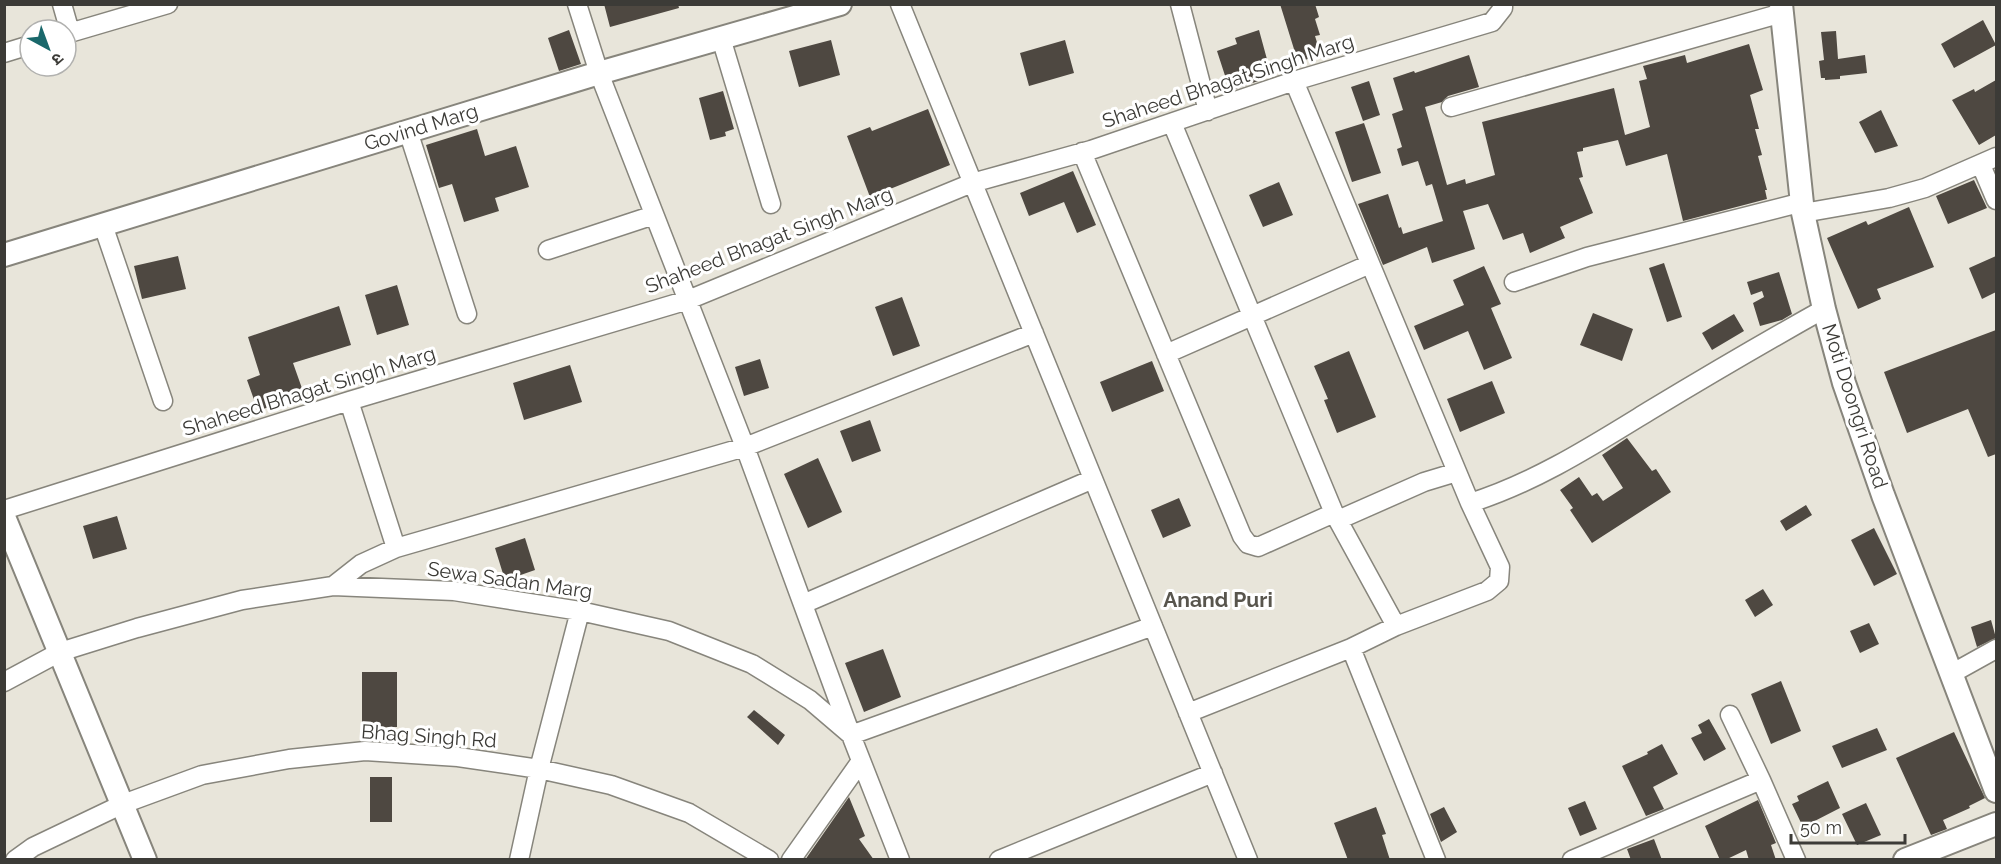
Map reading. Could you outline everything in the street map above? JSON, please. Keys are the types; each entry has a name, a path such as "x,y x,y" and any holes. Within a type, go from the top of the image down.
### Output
{"street":[{"path":"78,30 168,4"},
{"path":"577,4 599,73 745,447 851,735 900,860"},
{"name":"Govind Marg","path":"4,255 599,73 840,4"},
{"path":"900,4 1248,860"},
{"path":"1180,4 1208,111"},
{"name":"Shaheed Bhagat Singh Marg","path":"4,510 350,401 688,300 972,183 1082,152 1294,81 1492,22 1503,8 1503,4"},
{"path":"1451,107 1781,9"},
{"name":"Moti Doongri Road","path":"1781,9 1803,208 1824,309 1844,383 1883,495 1996,791"},
{"path":"721,38 771,204"},
{"path":"1188,713 1351,648 1396,626 1487,591 1499,581 1500,567 1470,503 1294,81"},
{"path":"1172,123 1336,517 1396,626"},
{"path":"408,131 466,314"},
{"path":"1082,152 1242,536 1248,544 1258,547 1424,482 1457,472"},
{"path":"1514,282 1587,257 1803,208 1889,198 1925,188 1989,161 1996,200"},
{"path":"548,250 654,215"},
{"path":"103,225 163,401"},
{"path":"1166,354 1370,264"},
{"path":"1470,503 1533,478 1582,452 1754,347 1824,309"},
{"path":"333,586 361,564 396,548 745,447 1034,333"},
{"path":"350,401 396,548"},
{"path":"803,604 1093,479"},
{"path":"4,517 146,860"},
{"name":"Sewa Sadan Marg","path":"4,682 60,652 137,628 242,600 333,586 454,591 580,611 669,631 752,664 810,700 851,735"},
{"path":"519,860 539,769 580,611"},
{"path":"851,735 1153,626"},
{"path":"1351,648 1436,860"},
{"path":"1951,674 1996,649"},
{"path":"1730,715 1796,860"},
{"name":"Bhag Singh Rd","path":"15,860 33,847 123,804 202,775 289,759 365,751 458,757 539,769 611,785 689,813 769,860"},
{"path":"791,860 861,761"},
{"path":"999,860 1213,773"},
{"path":"1572,860 1761,780"},
{"path":"1905,860 1996,824"}],"building":[{"path":"604,4 678,4 679,8 610,27"},
{"path":"1280,4 1315,4 1319,17 1315,19 1320,35 1315,36 1321,55 1298,62"},
{"path":"1983,20 1996,45 1954,68 1941,44"},
{"path":"569,30 581,64 559,71 548,38"},
{"path":"1259,30 1271,74 1230,91 1217,51 1237,44 1235,38"},
{"path":"1836,31 1838,59 1865,55 1867,73 1840,76 1840,79 1821,78 1819,61 1824,60 1821,32"},
{"path":"831,40 840,75 799,87 789,51"},
{"path":"1065,40 1074,73 1029,86 1020,53"},
{"path":"1749,44 1763,90 1750,95 1759,129 1755,129 1762,155 1758,156 1767,190 1765,190 1767,199 1683,221 1667,154 1626,166 1618,140 1583,148 1583,151 1577,152 1583,177 1579,178 1593,213 1560,227 1565,238 1530,253 1523,233 1503,240 1488,204 1463,211 1475,249 1432,263 1427,247 1383,265 1358,204 1388,194 1403,234 1443,221 1432,184 1426,186 1418,161 1402,166 1397,149 1402,147 1392,114 1403,110 1393,78 1469,55 1479,87 1448,96 1442,102 1425,107 1447,185 1465,179 1466,184 1495,175 1482,122 1614,88 1625,135 1650,127 1639,81 1647,79 1643,66 1685,55 1687,63"},
{"path":"1996,80 1996,135 1979,145 1952,100 1974,89 1975,92"},
{"path":"1369,81 1380,115 1363,121 1351,87"},
{"path":"723,91 734,129 725,132 726,136 710,140 699,98"},
{"path":"928,109 950,165 870,197 847,136 870,127 872,131"},
{"path":"1881,110 1898,146 1875,153 1859,122"},
{"path":"1364,123 1381,173 1352,182 1335,132"},
{"path":"477,129 485,156 516,146 529,187 495,198 499,211 464,222 452,184 439,188 426,145"},
{"path":"1073,171 1096,225 1077,233 1064,202 1029,216 1020,193"},
{"path":"1974,180 1987,208 1948,224 1936,196"},
{"path":"1279,182 1293,215 1263,227 1249,195"},
{"path":"1909,207 1934,267 1877,289 1881,299 1858,309 1827,238 1866,221 1868,225"},
{"path":"178,256 186,289 142,299 134,266"},
{"path":"1996,256 1996,292 1982,299 1969,268"},
{"path":"1664,263 1682,317 1667,322 1649,268"},
{"path":"1484,266 1501,304 1491,308 1512,358 1484,370 1468,331 1424,350 1414,326 1464,305 1453,280"},
{"path":"1779,272 1792,314 1782,320 1760,326 1753,303 1764,297 1762,291 1751,295 1747,282"},
{"path":"397,285 409,325 377,335 365,295"},
{"path":"902,297 920,346 893,356 875,307"},
{"path":"339,306 351,345 293,363 304,394 258,411 247,380 260,375 248,337"},
{"path":"1593,313 1633,329 1622,361 1580,345"},
{"path":"1734,314 1744,331 1712,350 1702,333"},
{"path":"1996,330 1996,454 1988,457 1968,409 1907,433 1884,372"},
{"path":"1349,351 1376,417 1337,433 1324,400 1328,399 1314,366"},
{"path":"760,359 769,388 744,396 735,367"},
{"path":"1152,361 1164,391 1112,412 1100,382"},
{"path":"570,365 582,402 524,420 513,383"},
{"path":"1492,381 1505,413 1460,432 1447,399"},
{"path":"870,420 881,451 852,462 840,431"},
{"path":"1627,438 1652,471 1656,469 1671,492 1592,543 1570,510 1573,508 1560,490 1579,477 1592,496 1597,493 1603,501 1623,488 1602,455"},
{"path":"818,458 842,512 808,528 784,474"},
{"path":"1179,498 1191,526 1163,538 1151,510"},
{"path":"1806,505 1812,515 1786,531 1780,521"},
{"path":"117,516 127,549 93,559 83,526"},
{"path":"1874,528 1897,574 1874,586 1851,540"},
{"path":"525,538 535,570 512,578 511,574 504,577 495,548"},
{"path":"1763,589 1773,605 1755,617 1745,600"},
{"path":"1991,620 1996,638 1977,647 1971,627"},
{"path":"1869,623 1879,644 1860,653 1850,631"},
{"path":"883,649 901,697 864,712 845,663"},
{"path":"362,672 397,672 397,727 362,728"},
{"path":"1781,681 1801,731 1771,744 1751,694"},
{"path":"754,710 785,735 778,745 747,717"},
{"path":"1709,719 1726,749 1704,761 1691,738 1702,733 1698,725"},
{"path":"1877,728 1887,750 1842,768 1832,746"},
{"path":"1954,732 1985,798 1969,806 1970,808 1943,820 1947,829 1931,835 1896,758"},
{"path":"1662,744 1678,774 1653,787 1664,809 1646,816 1622,766 1648,754 1647,752"},
{"path":"370,777 392,777 392,822 370,822"},
{"path":"1828,781 1840,808 1803,827 1792,804 1799,801 1797,796"},
{"path":"849,797 865,836 859,839 874,860 805,860"},
{"path":"1758,800 1776,843 1771,845 1776,860 1749,860 1746,850 1720,860 1705,826"},
{"path":"1585,801 1597,829 1580,836 1568,808"},
{"path":"1866,803 1881,835 1857,845 1842,814"},
{"path":"1376,807 1386,834 1382,835 1390,860 1348,860 1334,823"},
{"path":"1444,807 1457,832 1441,842 1430,814"},
{"path":"1654,839 1662,860 1631,860 1627,849"}],"district":[{"name":"Anand Puri","path":"1218,599"}]}
